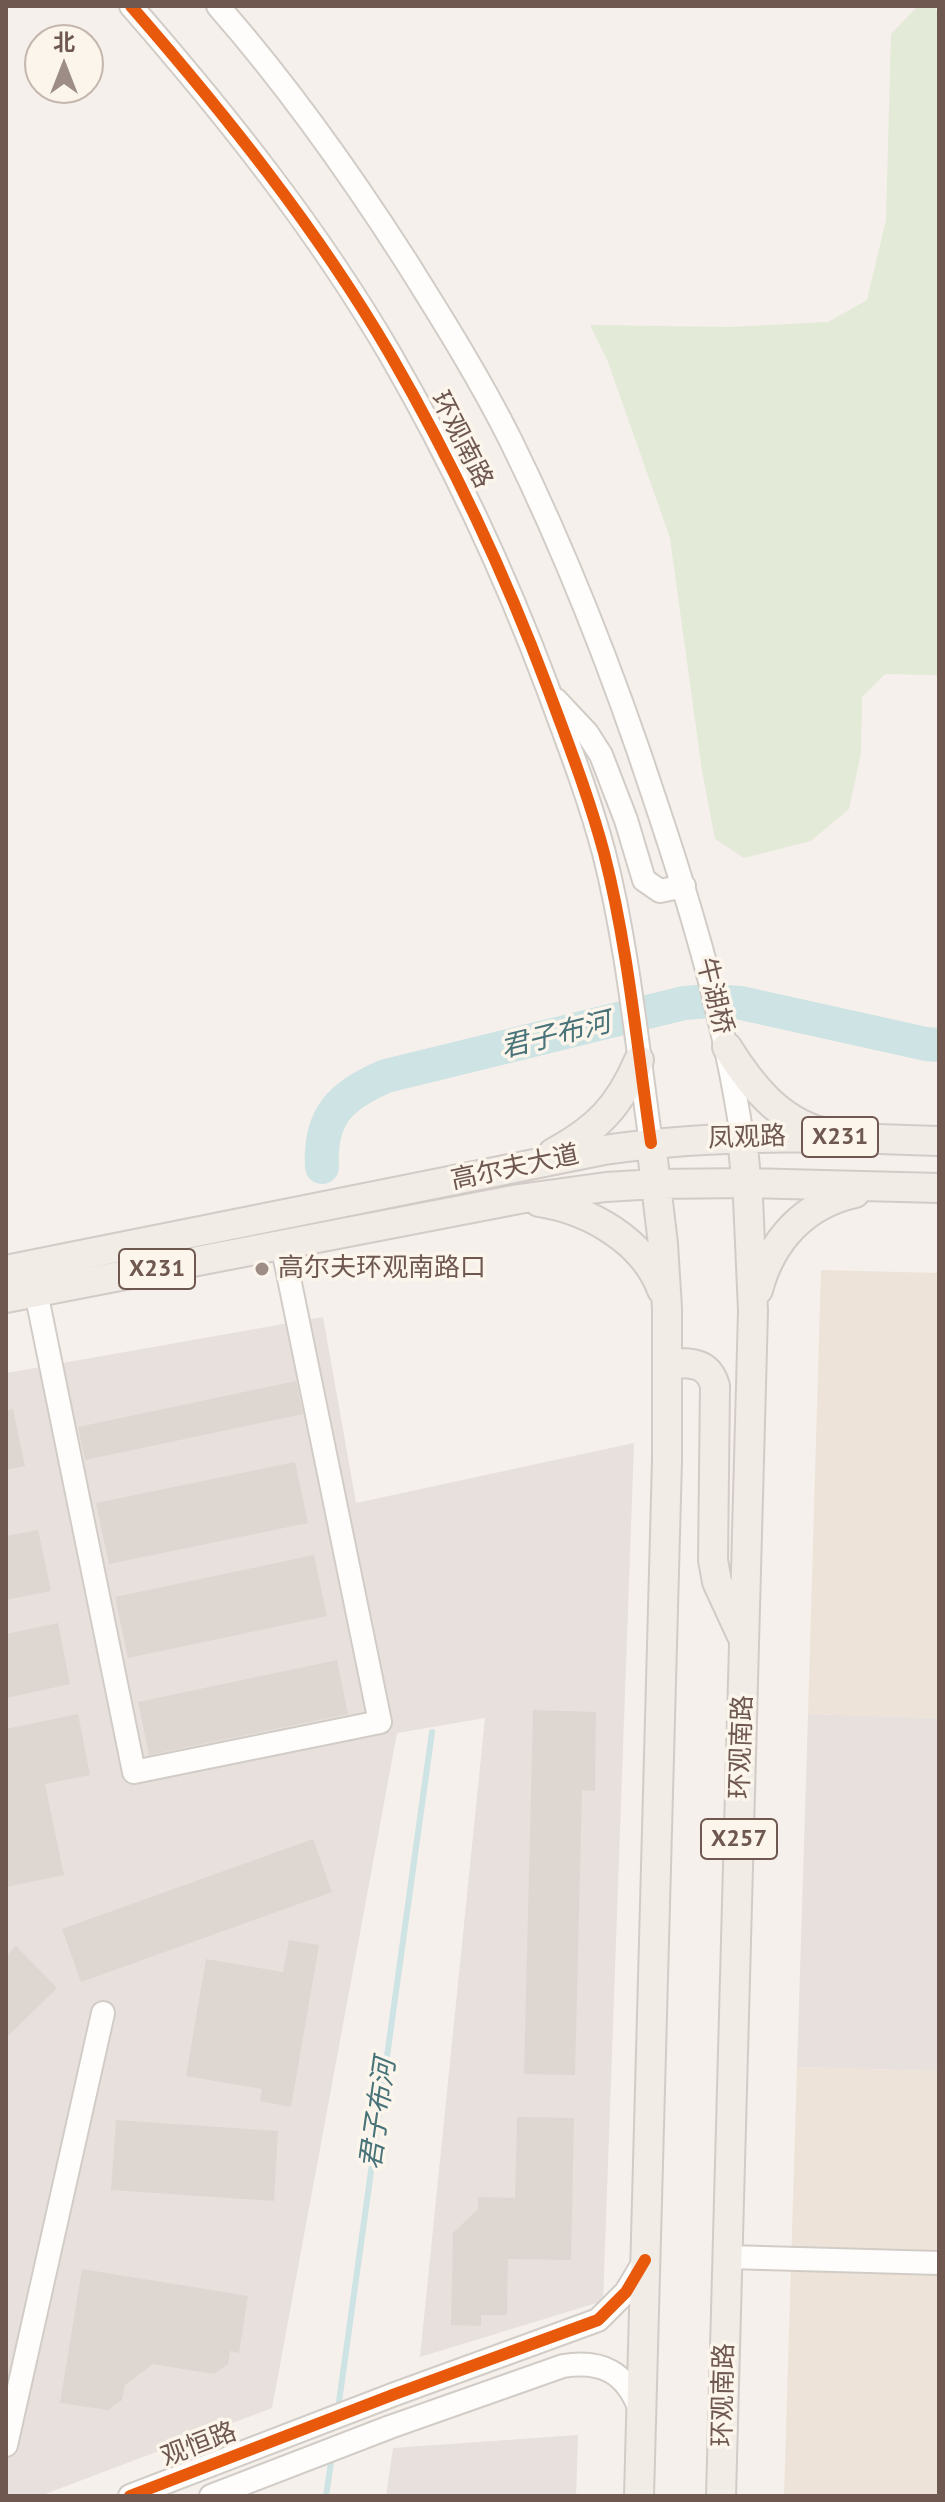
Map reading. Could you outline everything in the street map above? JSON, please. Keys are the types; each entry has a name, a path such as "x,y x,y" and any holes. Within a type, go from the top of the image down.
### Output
{"main road":[{"path":"727,1047 758,1091 774,1106 817,1131 846,1137"},
{"path":"508,1170 544,1159 599,1124 617,1103 639,1060"},
{"name":"凤观路","path":"651,1143 742,1137 939,1141"},
{"name":"环观南路","path":"721,2496 753,1311 742,1137"},
{"path":"639,2496 668,1363 667,1302 651,1143"},
{"name":"高尔夫大道","path":"6,1270 651,1143"},
{"name":"凤观路","path":"656,1184 939,1188"},
{"name":"高尔夫大道","path":"295,1242 519,1199 606,1187 656,1184"},
{"path":"753,1311 763,1272 774,1251 787,1231 804,1215 846,1195 893,1187"},
{"path":"519,1199 568,1208 612,1230 647,1261 667,1302"},
{"name":"X231","path":"6,1298 295,1242"},
{"path":"668,1363 694,1363 704,1367 712,1375 715,1386 713,1560 717,1582 744,1642"}],"street":[{"name":"环观南路","path":"131,6 198,83 276,183 356,299 389,353 461,487 511,597 549,693 604,853 625,959 639,1060"},
{"name":"环观南路","path":"218,6 284,84 358,188 443,319 511,440 598,642 638,748 702,946"},
{"path":"549,693 587,733 601,755 626,820 644,880 660,891 684,886"},
{"name":"牛湖桥","path":"702,946 727,1047"},
{"name":"环观南路","path":"727,1047 742,1137"},
{"path":"639,1060 651,1143"},
{"path":"36,1292 134,1772 380,1722 295,1242"},
{"path":"6,2445 103,2013"},
{"path":"728,2257 939,2263"},
{"name":"观恒路","path":"130,2496 598,2320 626,2292 645,2260"},
{"name":"观恒路","path":"211,2496 390,2427 563,2366 583,2363 603,2367 621,2377 634,2393 641,2412"}],"shaded area":[{"path":"821,1270 939,1273 939,1718 808,1714"},
{"path":"323,1317 356,1503 634,1443 603,2301 420,2357 485,1718 397,1733 272,2408 40,2496 6,2496 6,1373"},
{"path":"808,1714 939,1718 939,2071 797,2067"},
{"path":"797,2067 939,2071 939,2496 784,2496"},
{"path":"578,2435 576,2496 386,2496 393,2448"}],"green space":[{"path":"918,6 934,6 939,15 939,675 885,674 862,697 861,753 849,809 811,841 744,858 715,839 702,771 670,538 608,362 590,325 729,327 828,322 867,300 886,220 891,34"}],"building":[{"path":"296,1381 303,1414 85,1460 78,1427"},
{"path":"13,1409 25,1466 6,1470 6,1410"},
{"path":"295,1462 308,1523 109,1564 96,1503"},
{"path":"38,1530 51,1591 6,1600 6,1536"},
{"path":"314,1555 327,1616 128,1658 115,1597"},
{"path":"58,1623 70,1684 6,1698 6,1634"},
{"path":"337,1660 348,1714 149,1755 138,1702"},
{"path":"533,1710 596,1712 595,1791 582,1790 575,2075 524,2074"},
{"path":"78,1714 90,1775 45,1784 64,1875 6,1887 6,1729"},
{"path":"313,1839 332,1892 81,1982 62,1929"},
{"path":"289,1940 319,1945 291,2107 260,2101 262,2089 186,2076 206,1959 283,1972"},
{"path":"16,1946 57,1988 6,2038 6,1956"},
{"path":"517,2117 574,2118 571,2260 508,2259 507,2315 481,2315 481,2326 451,2325 453,2233 478,2209 478,2197 515,2198"},
{"path":"116,2120 278,2131 274,2201 111,2190"},
{"path":"82,2269 248,2296 239,2353 230,2351 228,2364 214,2374 153,2364 125,2385 122,2400 108,2410 60,2403"}],"waterway":[{"name":"君子布河","path":"322,1167 324,1134 329,1121 345,1100 370,1083 386,1076 684,1003 741,1003 939,1045"},
{"name":"君子布河","path":"338,2409 432,1732"},
{"name":"君子布河","path":"326,2496 332,2456"}],"cycle path":[{"path":"131,6 269,174 332,262 413,394 495,561 563,730 604,853 626,960 651,1143"},
{"path":"130,2496 598,2320 626,2292 645,2260"}],"place":[{"name":"高尔夫环观南路口","path":"262,1269"}]}
